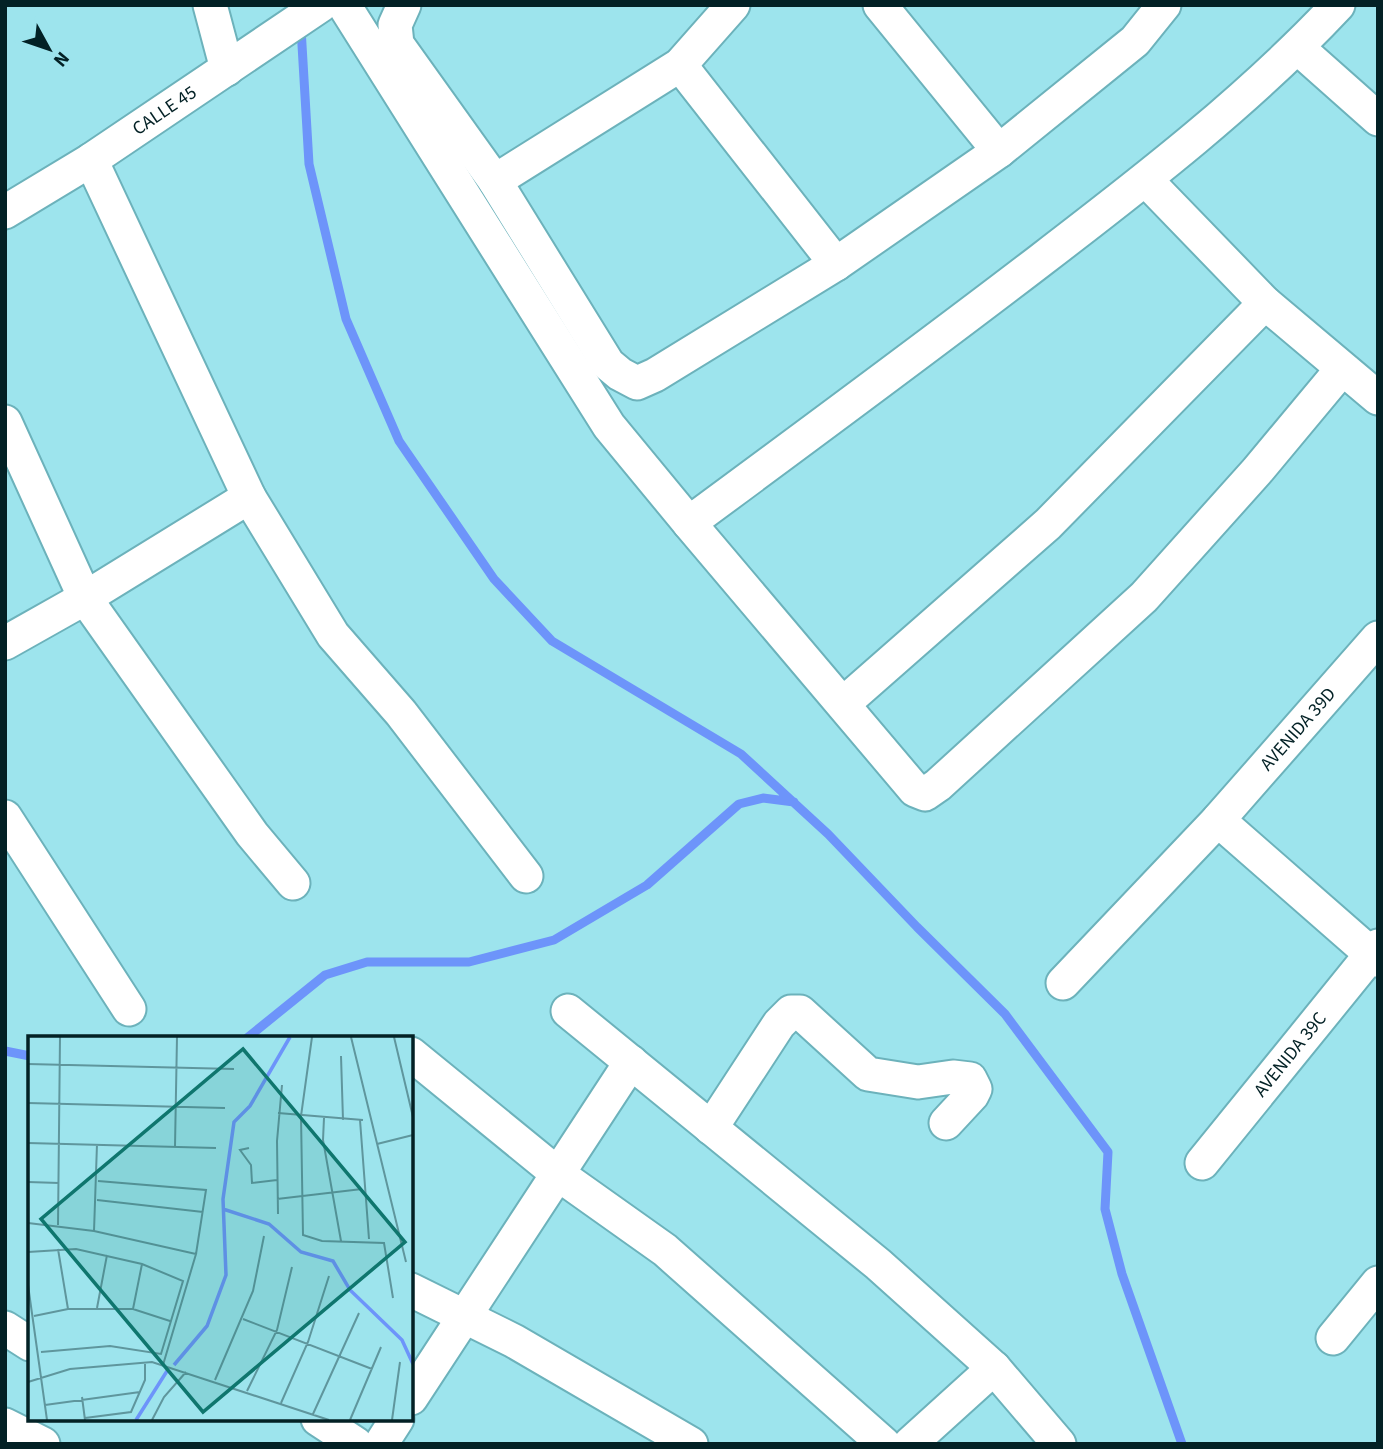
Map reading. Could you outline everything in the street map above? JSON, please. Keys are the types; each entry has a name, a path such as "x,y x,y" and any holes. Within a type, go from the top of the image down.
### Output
{"street":[{"path":"210,5 227,69"},
{"name":"CALLE 45","path":"5,212 91,160 320,5"},
{"path":"344,5 609,426 915,790 925,794 1144,597 1257,471 1342,369"},
{"path":"404,5 395,25 397,44 495,181 608,364 637,383 655,375 836,264 999,151 1135,41 1164,5"},
{"path":"495,181 680,65 733,5"},
{"path":"880,5 999,151"},
{"path":"689,523 922,351 1146,180 1297,48 1338,5"},
{"path":"1297,48 1378,119"},
{"path":"680,65 836,264"},
{"path":"91,160 249,497 333,635 401,713 526,876"},
{"path":"1146,180 1265,303 1378,398"},
{"path":"843,704 1048,524 1265,303"},
{"path":"5,422 85,598 252,834 293,883"},
{"path":"5,643 85,598 249,497"},
{"name":"AVENIDA 39D","path":"1063,983 1218,820 1378,638"},
{"path":"5,817 129,1009"},
{"path":"1218,820 1375,954"},
{"name":"AVENIDA 39C","path":"1202,1163 1375,954"},
{"path":"568,1011 878,1264 994,1368 1059,1444"},
{"path":"711,1128 779,1024 791,1012 800,1012 868,1074 918,1082 953,1077 970,1079 975,1089 972,1095 946,1123"},
{"path":"413,1056 558,1174 664,1250 884,1444"},
{"path":"413,1395 631,1062"},
{"path":"1333,1338 1378,1283"},
{"path":"413,1291 514,1341 691,1444"},
{"path":"5,1328 28,1343"},
{"path":"911,1444 994,1368"},
{"path":"321,1421 356,1444"},
{"path":"381,1444 396,1421"},
{"path":"5,1425 43,1444"}],"waterway":[{"path":"301,28 309,164 346,319 399,441 494,579 552,641 741,754 828,834 1005,1014 1108,1152 1105,1209 1122,1274 1182,1444"},
{"path":"249,1036 325,975 367,962 469,962 554,940 647,885 739,804 763,798 794,802"},
{"path":"5,1051 28,1056"}]}
